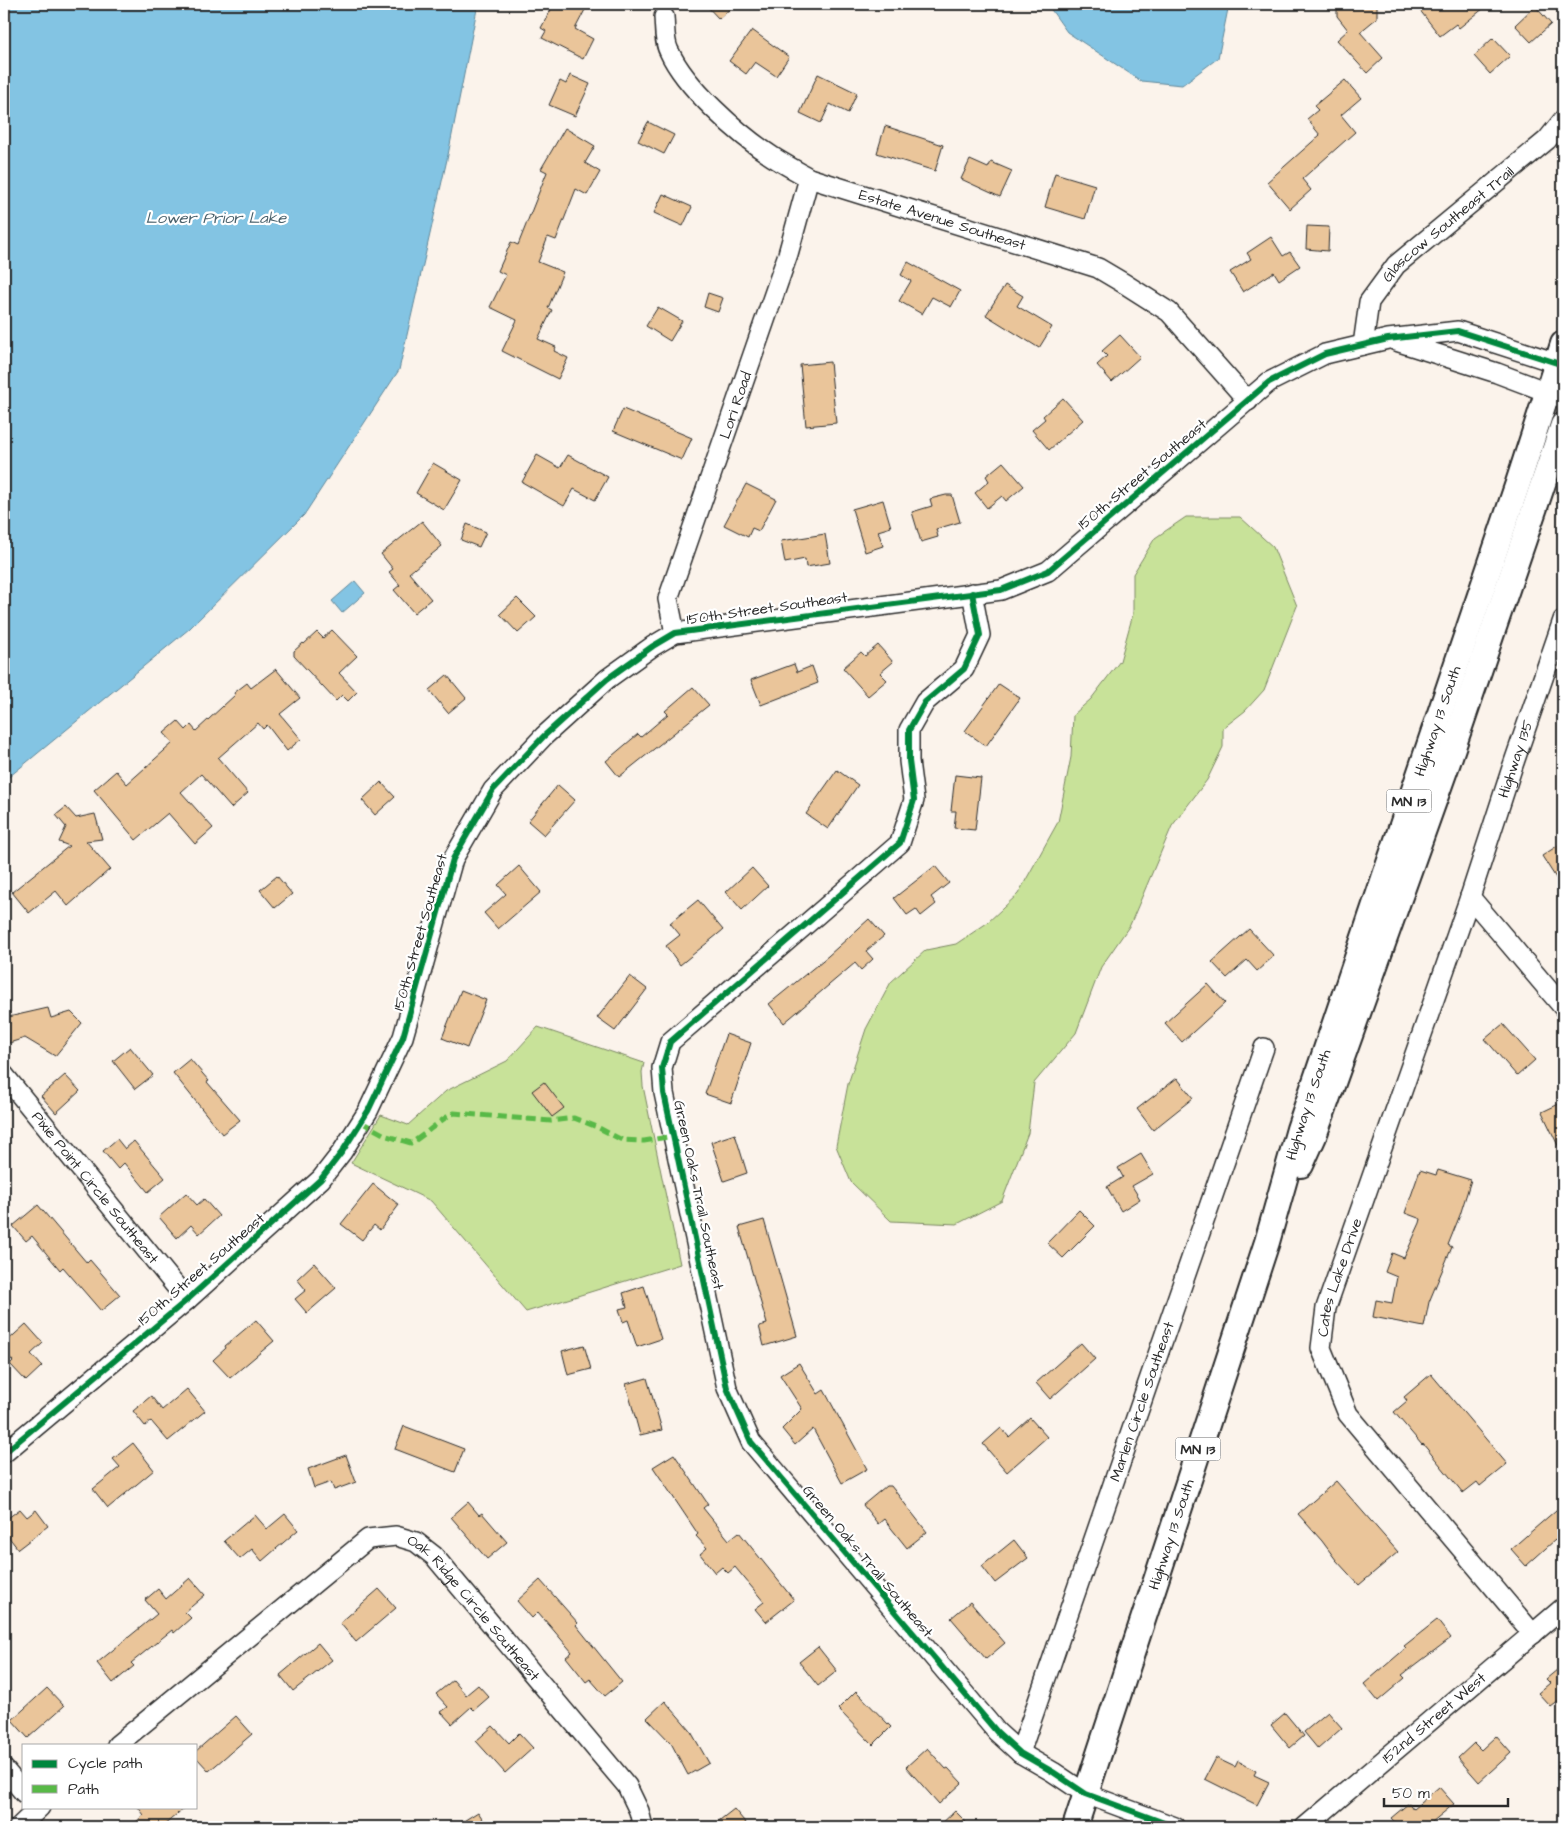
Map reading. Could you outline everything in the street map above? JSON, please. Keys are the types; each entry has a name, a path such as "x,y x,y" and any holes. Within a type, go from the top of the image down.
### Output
{"main road":[{"name":"Highway 13 South","path":"1075,1827 1182,1496 1267,1242 1298,1129 1555,395 1561,357"},
{"name":"Highway 13 South","path":"1267,1242 1314,1136 1383,947 1563,425"}],"street":[{"name":"Estate Avenue Southeast","path":"664,17 668,50 683,73 700,94 748,138 772,156 809,178 1098,268 1169,312 1248,401"},
{"name":"Glascow Southeast Trail","path":"1362,345 1369,302 1396,265 1547,140 1563,120"},
{"name":"Lori Road","path":"675,633 668,599 788,254 809,178"},
{"name":"150th Street Southeast","path":"4,1453 187,1300 321,1179 342,1152 368,1111 403,1037 453,859 493,790 544,736 607,679 653,646 675,633 1001,590 1048,571 1269,382 1324,354 1388,339 1458,331 1561,357"},
{"name":"150th Street Southeast","path":"1388,339 1444,355 1555,395"},
{"name":"Green Oaks Trail Southeast","path":"972,593 980,636 964,669 925,702 909,730 909,761 914,800 900,843 670,1042 662,1068 664,1093 727,1388 751,1442 997,1732 1020,1753 1054,1772 1086,1794"},
{"name":"Highway 135","path":"1470,897 1563,620"},
{"path":"1470,897 1563,1007"},
{"name":"Cates Lake Drive","path":"1470,897 1326,1308 1321,1348 1348,1414 1533,1634"},
{"name":"Marlen Circle Southeast","path":"1020,1753 1264,1048"},
{"name":"Pixie Point Circle Southeast","path":"4,1075 187,1300"},
{"name":"Oak Ridge Circle Southeast","path":"118,1744 368,1540 396,1536 416,1542 440,1563 628,1786 639,1811 642,1827"},
{"name":"152nd Street West","path":"1306,1827 1563,1608"},
{"path":"4,1769 22,1791"},
{"path":"1086,1794 1175,1827"},
{"path":"19,1827 37,1808"}],"green space":[{"path":"1186,517 1240,517 1273,547 1297,606 1264,690 1245,711 1223,728 1223,747 1207,780 1172,826 1130,925 1101,967 1076,1033 1034,1083 1028,1133 1002,1201 957,1224 891,1221 851,1182 836,1146 848,1084 866,1029 891,982 926,950 956,944 987,923 1018,894 1058,822 1071,757 1073,715 1091,699 1120,661 1133,614 1133,574 1155,538"},
{"path":"538,1027 644,1063 642,1072 643,1086 680,1264 526,1312 431,1201 351,1163 381,1115 408,1125 446,1091 507,1061"}],"water":[{"name":"Lower Prior Lake","path":"4,4 478,4 448,155 399,370 304,515 189,629 4,781"},
{"path":"1047,4 1229,4 1218,58 1182,85 1141,81 1067,32"},
{"path":"355,581 365,593 342,613 332,601"}],"building":[{"path":"554,4 588,4 575,29 593,39 583,59 542,38 546,31 541,28"},
{"path":"705,4 735,4 719,19"},
{"path":"1337,4 1377,4 1377,18 1360,32 1383,58 1367,73 1337,40 1348,30 1337,16"},
{"path":"1415,4 1489,4 1459,28 1456,24 1440,36"},
{"path":"1535,6 1551,24 1531,42 1515,25"},
{"path":"752,30 789,57 776,76 755,62 746,74 729,61"},
{"path":"1493,38 1510,56 1490,74 1474,56"},
{"path":"818,74 857,93 848,113 830,104 821,123 800,113"},
{"path":"570,75 590,84 575,116 549,105 560,81 566,84"},
{"path":"1345,80 1361,98 1341,115 1355,132 1302,179 1311,190 1290,209 1267,182 1320,135 1307,119 1318,110 1314,106"},
{"path":"648,122 674,135 664,154 638,141"},
{"path":"885,126 943,145 935,171 877,153"},
{"path":"565,128 595,146 585,163 600,172 587,195 576,189 556,240 548,237 538,262 563,272 548,308 552,310 538,339 556,347 554,351 568,358 558,379 502,351 517,320 490,307 506,275 498,271 511,242 518,245 547,172 541,169"},
{"path":"970,160 988,168 991,162 1012,171 1000,197 961,179"},
{"path":"1055,173 1095,185 1085,219 1045,207"},
{"path":"663,194 692,207 683,226 654,213"},
{"path":"1307,226 1329,227 1328,251 1306,249"},
{"path":"1271,237 1283,256 1290,252 1300,266 1279,280 1274,272 1243,292 1230,272 1251,259 1247,253"},
{"path":"908,262 960,291 951,307 932,297 922,314 899,301 911,281 901,275"},
{"path":"1005,285 1023,296 1017,306 1052,327 1039,348 986,315"},
{"path":"708,293 723,298 718,312 704,307"},
{"path":"658,307 682,321 670,341 646,326"},
{"path":"1120,335 1140,357 1112,382 1097,365 1107,356 1102,351"},
{"path":"830,362 836,423 806,426 800,365"},
{"path":"1063,398 1083,420 1049,450 1032,430 1045,419 1043,416"},
{"path":"623,409 692,438 682,460 613,431"},
{"path":"537,455 560,468 568,455 608,477 595,500 574,489 564,506 522,482"},
{"path":"1003,462 1024,486 1006,501 1002,496 987,508 975,493 989,481 986,476"},
{"path":"433,463 462,480 444,510 416,493"},
{"path":"746,484 776,499 759,531 752,528 748,537 724,525"},
{"path":"952,495 960,522 936,529 938,537 921,542 912,512 932,506 930,499"},
{"path":"883,500 891,527 878,531 883,546 865,552 852,509"},
{"path":"422,521 442,546 409,573 431,599 414,613 394,590 400,585 389,572 393,569 381,554"},
{"path":"467,524 486,532 479,547 461,540"},
{"path":"825,534 830,563 806,567 805,559 785,563 781,541"},
{"path":"517,598 536,617 518,633 500,614"},
{"path":"332,630 357,656 339,673 357,692 348,701 342,695 336,701 294,656 294,651 317,632 323,638"},
{"path":"878,645 893,662 880,673 887,680 868,696 843,668 861,652 865,656"},
{"path":"794,664 797,672 812,666 818,683 761,705 751,680"},
{"path":"276,669 300,698 280,714 301,739 287,751 267,725 263,729 258,723 218,758 248,793 231,808 201,774 181,792 213,828 195,844 168,813 136,840 94,790 116,771 127,784 173,743 164,733 178,721 186,730 191,725 196,731 235,695 234,693 247,683 251,688"},
{"path":"447,675 466,698 448,713 429,690"},
{"path":"999,684 1020,698 986,746 965,731"},
{"path":"693,687 709,705 619,777 606,761 638,734 641,737 668,714 665,711"},
{"path":"837,770 858,785 828,829 806,814"},
{"path":"955,775 981,778 975,830 954,828 956,811 951,811"},
{"path":"381,782 395,797 375,815 362,800"},
{"path":"558,785 575,800 544,835 528,821"},
{"path":"66,807 76,818 95,814 102,839 86,841 110,869 68,906 56,891 29,913 12,892 69,846 59,842 66,827 56,815"},
{"path":"1563,842 1563,889 1542,856"},
{"path":"519,866 541,892 498,929 484,913 506,894 498,885"},
{"path":"935,866 949,883 931,897 936,904 921,916 916,909 907,915 894,898"},
{"path":"752,868 768,886 742,910 726,892"},
{"path":"277,876 292,894 275,908 260,890"},
{"path":"698,900 723,930 680,965 666,946 680,935 670,923"},
{"path":"869,919 884,936 866,951 873,959 861,970 855,963 784,1023 769,1004 828,956"},
{"path":"1249,929 1274,956 1257,971 1247,960 1227,978 1212,962"},
{"path":"630,976 647,989 615,1031 597,1018"},
{"path":"1208,984 1225,1003 1182,1042 1165,1023"},
{"path":"461,990 486,1000 467,1048 442,1038"},
{"path":"48,1008 51,1018 71,1012 82,1023 55,1056 25,1038 9,1043 4,1018"},
{"path":"1503,1024 1535,1060 1517,1076 1485,1039"},
{"path":"726,1034 751,1043 731,1103 705,1094"},
{"path":"130,1047 153,1075 135,1089 113,1061"},
{"path":"190,1059 240,1120 222,1134 173,1073"},
{"path":"65,1075 80,1091 56,1113 41,1096"},
{"path":"1177,1078 1193,1098 1153,1130 1137,1109"},
{"path":"544,1082 564,1108 552,1117 532,1091"},
{"path":"1563,1102 1563,1156 1542,1112"},
{"path":"735,1134 747,1173 724,1181 711,1142"},
{"path":"117,1139 125,1149 134,1141 165,1178 148,1192 124,1163 118,1169 103,1151"},
{"path":"1141,1154 1153,1174 1132,1186 1140,1199 1121,1211 1107,1187 1123,1177 1118,1168"},
{"path":"1420,1170 1436,1175 1438,1170 1471,1180 1448,1245 1452,1247 1429,1302 1424,1327 1373,1317 1376,1300 1392,1303 1397,1277 1385,1272 1392,1253 1404,1258 1420,1223 1421,1219 1405,1213"},
{"path":"373,1184 399,1205 380,1230 374,1225 362,1240 341,1224"},
{"path":"186,1193 197,1205 204,1199 219,1216 199,1234 191,1225 177,1238 159,1217"},
{"path":"38,1205 87,1263 90,1260 120,1295 101,1311 63,1267 60,1270 32,1236 26,1241 13,1226"},
{"path":"1079,1210 1095,1226 1063,1258 1047,1243"},
{"path":"764,1220 797,1336 764,1346 759,1326 767,1324 739,1227"},
{"path":"314,1263 336,1288 307,1313 295,1299 306,1290 297,1279"},
{"path":"644,1286 661,1339 637,1347 628,1320 623,1322 619,1309 627,1307 623,1293"},
{"path":"256,1320 274,1341 230,1378 213,1360 226,1348 225,1346"},
{"path":"26,1324 43,1343 31,1354 42,1366 26,1381 10,1364 13,1361 4,1351 4,1344"},
{"path":"1081,1343 1095,1359 1050,1399 1036,1383"},
{"path":"584,1345 591,1369 568,1375 562,1351"},
{"path":"799,1363 818,1394 824,1390 867,1469 842,1483 813,1429 795,1445 782,1429 802,1409 780,1375"},
{"path":"1431,1374 1507,1464 1480,1486 1477,1482 1463,1493 1394,1412 1407,1401 1404,1397"},
{"path":"647,1378 662,1430 640,1435 626,1384"},
{"path":"187,1389 205,1411 168,1441 151,1421 145,1426 133,1411 151,1396 162,1410"},
{"path":"1030,1418 1047,1437 1007,1472 983,1444 1001,1428 1009,1437"},
{"path":"404,1426 464,1449 455,1472 395,1449"},
{"path":"133,1443 154,1470 108,1508 93,1489 120,1467 113,1459"},
{"path":"674,1454 708,1504 703,1508 729,1540 739,1532 794,1600 766,1622 755,1609 764,1602 735,1567 728,1573 722,1567 715,1573 700,1554 707,1548 696,1536 698,1534 653,1467"},
{"path":"346,1455 356,1482 334,1490 331,1482 314,1488 308,1469"},
{"path":"1336,1481 1398,1552 1359,1585 1298,1514"},
{"path":"886,1486 891,1486 927,1532 907,1548 884,1519 878,1524 863,1505"},
{"path":"468,1502 479,1515 482,1513 507,1542 487,1559 451,1517"},
{"path":"1563,1504 1563,1548 1555,1540 1526,1566 1511,1549"},
{"path":"20,1509 27,1517 36,1510 48,1526 18,1549 4,1531 4,1521"},
{"path":"285,1514 298,1530 262,1561 252,1549 240,1559 224,1541 255,1515 267,1529"},
{"path":"1014,1540 1028,1558 995,1583 982,1566"},
{"path":"190,1578 205,1595 185,1612 191,1618 174,1633 172,1630 131,1663 134,1666 113,1683 97,1663 157,1614 145,1600 158,1589 166,1599"},
{"path":"540,1580 578,1623 576,1625 622,1682 605,1696 590,1679 586,1682 566,1657 572,1652 538,1612 532,1618 517,1601"},
{"path":"379,1589 396,1608 356,1642 340,1623"},
{"path":"970,1602 1005,1643 986,1659 951,1618"},
{"path":"1437,1620 1451,1638 1402,1675 1405,1678 1378,1701 1364,1684 1406,1648 1404,1646"},
{"path":"318,1643 332,1660 293,1691 280,1675"},
{"path":"818,1647 837,1671 818,1686 799,1662"},
{"path":"1563,1665 1563,1698 1551,1707 1538,1693 1550,1683 1546,1679"},
{"path":"453,1680 466,1695 478,1685 489,1697 474,1710 471,1707 452,1724 441,1712 448,1707 436,1694"},
{"path":"47,1688 64,1706 28,1738 12,1720"},
{"path":"856,1691 891,1727 873,1745 838,1709"},
{"path":"665,1701 690,1730 709,1763 688,1775 671,1743 647,1718"},
{"path":"1328,1712 1342,1728 1318,1749 1304,1732"},
{"path":"1285,1713 1304,1736 1290,1748 1271,1725"},
{"path":"236,1716 252,1734 209,1771 198,1759 198,1749"},
{"path":"493,1726 509,1743 519,1733 533,1748 505,1773 476,1741"},
{"path":"1496,1736 1511,1753 1479,1782 1458,1758 1474,1743 1481,1750"},
{"path":"927,1748 962,1783 939,1804 906,1767"},
{"path":"1216,1758 1235,1767 1238,1761 1256,1771 1254,1775 1269,1782 1257,1805 1205,1779"},
{"path":"1439,1787 1454,1804 1426,1827 1399,1827 1391,1818 1409,1803 1413,1809"},
{"path":"139,1808 184,1808 162,1827 130,1827 144,1815"},
{"path":"734,1809 749,1827 711,1827"},
{"path":"955,1811 971,1827 938,1827"},
{"path":"478,1812 488,1827 454,1827"}],"marked path":[{"path":"361,1122 387,1136 411,1143 454,1113 551,1121 574,1118 622,1140 644,1141 673,1136"}],"cycle path":[{"path":"4,1453 187,1300 321,1179 342,1152 368,1111 403,1037 453,859 493,790 544,736 607,679 653,646 675,633 1001,590 1048,571 1269,382 1325,354 1388,339 1458,331 1563,365"},
{"path":"972,593 980,635 964,669 925,702 909,730 909,761 914,800 900,843 670,1042 662,1068 664,1093 727,1388 751,1442 997,1732 1020,1753 1086,1794 1175,1827"}]}
